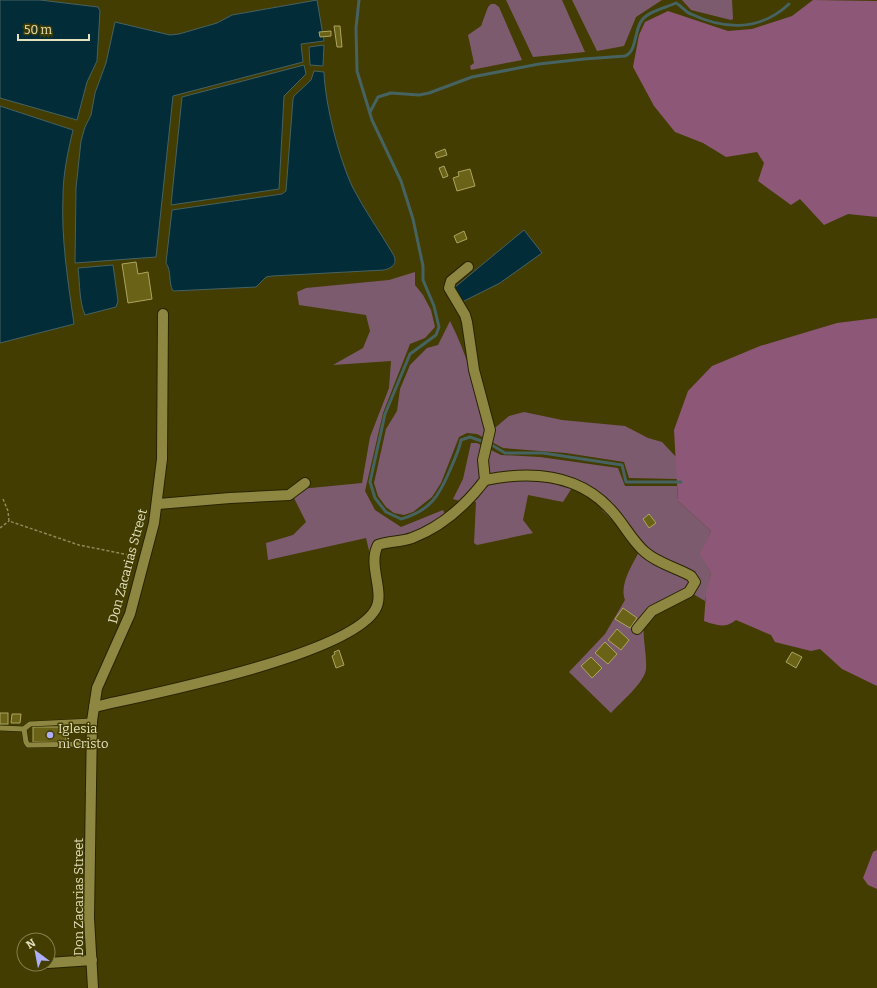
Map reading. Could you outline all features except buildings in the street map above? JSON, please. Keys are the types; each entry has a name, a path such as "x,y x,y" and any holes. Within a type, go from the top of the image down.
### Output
{"street":[{"path":"468,267 451,281 449,288 465,315 474,370 489,420 489,436 483,460 485,480"},
{"name":"Don Zacarias Street","path":"94,988 89,918 92,721 99,683 130,614 158,504 162,459 163,314"},
{"path":"94,707 208,680 289,658 313,649 349,631 370,618 376,609 379,599 375,552 378,545 411,538 432,529 467,501 485,480 510,476 558,478 578,486 595,496 609,508 645,552 691,576 695,582 691,591 652,611 637,629"},
{"path":"158,504 289,495 305,483"},
{"path":"56,962 92,960"}],"lane":[{"path":"0,728 24,729 30,724 92,721"},
{"path":"24,729 26,742 28,745 91,744"}],"path":[{"path":"3,499 8,510 9,521"},
{"path":"0,528 9,521"},
{"path":"9,521 79,545 144,558"}],"shaded area":[{"path":"506,0 562,0 585,52 533,57"},
{"path":"572,0 662,0 636,17 624,46 597,51"},
{"path":"682,0 732,0 733,19 731,20 691,10"},
{"path":"813,0 877,1 877,217 848,214 824,225 800,199 791,205 758,181 764,163 757,152 726,157 703,143 675,132 654,106 633,67 639,35 645,22 668,11 728,31 752,29 792,16"},
{"path":"491,4 495,4 499,7 522,60 471,70 470,66 474,63 468,35 481,26 488,7"},
{"path":"415,272 415,285 423,295 431,310 435,327 425,338 410,344 383,413 365,491 375,510 401,527 443,510 446,516 416,533 382,539 373,567 366,538 268,560 266,543 293,535 306,522 290,490 362,483 370,437 389,388 391,361 333,365 363,348 370,331 366,315 299,305 297,292 306,288 389,280"},
{"path":"877,318 877,686 842,669 820,649 811,651 775,642 771,635 736,620 728,625 716,625 704,621 706,593 711,573 700,554 711,531 678,501 674,430 688,391 712,366 760,346 837,323"},
{"path":"450,321 470,371 483,424 496,427 509,416 524,412 562,420 625,426 648,438 662,442 677,458 677,479 629,478 624,462 566,453 503,448 477,434 467,433 459,437 441,483 432,497 413,512 404,515 394,513 386,507 378,496 374,483 386,429 397,411 400,389 410,365 427,348 438,345"},
{"path":"471,443 477,443 501,455 540,457 618,468 625,486 677,486 678,501 711,531 701,554 711,573 705,601 693,594 683,595 644,622 646,663 645,674 632,692 611,713 569,672 605,634 625,600 624,588 627,575 639,552 632,540 602,510 604,502 575,483 563,502 528,495 523,520 533,533 477,545 474,543 476,502 463,502 453,499 463,479"},
{"path":"877,850 877,889 868,885 863,878 873,852"}],"water":[{"path":"0,0 40,0 98,7 100,11 97,61 87,82 77,120 0,98"},
{"path":"317,0 324,41 301,44 303,62 173,96 156,257 75,263 76,188 81,141 85,127 91,115 95,93 106,63 115,22 170,35 179,34 217,23 232,15"},
{"path":"324,45 323,66 310,65 309,47"},
{"path":"304,65 306,74 284,96 279,189 171,205 182,97"},
{"path":"314,71 324,72 330,115 338,147 348,176 358,197 393,254 395,260 394,265 384,270 272,276 266,277 256,287 173,291 168,266 166,263 172,210 282,194 286,191 293,99 294,96 311,80"},
{"path":"0,106 73,130 63,188 63,228 69,292 74,324 0,343"},
{"path":"524,230 542,253 500,283 462,302 454,288"},
{"path":"113,265 118,301 116,307 85,315 81,298 78,268"}],"waterway":[{"path":"359,0 356,28 357,71 372,120 401,181 413,219 423,266 423,280 434,306 439,327 436,335 410,354 385,414 370,482 375,498 386,512 401,519 419,512 432,501 442,488 461,440 470,437 490,444 505,453 543,453 622,465 626,482 681,482"},
{"path":"370,112 378,97 391,93 419,95 429,93 472,77 539,64 625,56 632,50 639,24 642,20 653,12 676,3 689,13 717,23 729,25 742,25 766,19 778,13 789,4"}],"place":[{"name":"Iglesia ni Cristo","path":"50,735"}]}
